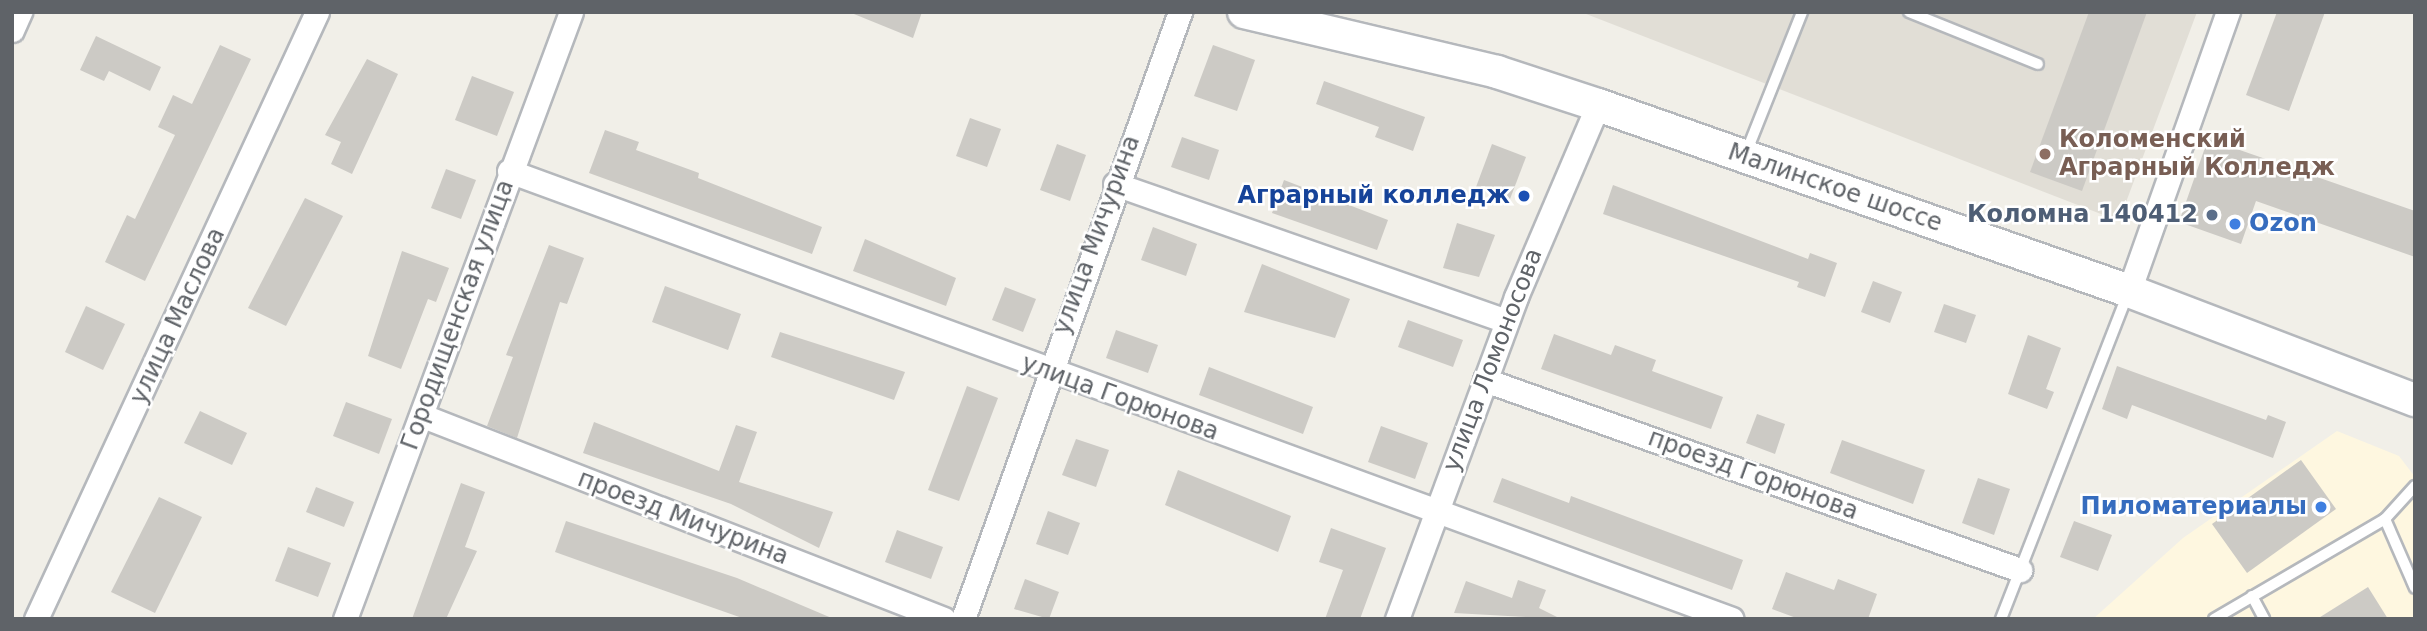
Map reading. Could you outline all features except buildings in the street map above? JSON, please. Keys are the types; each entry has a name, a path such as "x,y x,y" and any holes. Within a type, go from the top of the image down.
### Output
{"main road":[{"name":"Малинское шоссе","path":"1244,12 1497,72 1598,104 2129,291 2415,400"}],"street":[{"path":"12,30 20,12"},
{"name":"улица Маслова","path":"36,619 317,12"},
{"name":"Городищенская улица","path":"345,619 423,416 509,171 571,12"},
{"name":"улица Мичурина","path":"963,619 1046,372 1180,12"},
{"path":"2129,291 2228,12"},
{"name":"улица Ломоносова","path":"1397,619 1507,321 1598,104"},
{"name":"улица Горюнова","path":"509,171 1046,372 1732,619"},
{"path":"1115,184 1507,321"},
{"name":"проезд Горюнова","path":"1485,380 2020,570"},
{"name":"проезд Мичурина","path":"423,416 944,619"}],"lane":[{"path":"1744,156 1802,12"},
{"path":"1909,12 2038,64"},
{"path":"2001,619 2129,291"},
{"path":"2214,619 2385,519 2415,486"},
{"path":"2385,519 2415,588"},
{"path":"2252,596 2264,619"}],"shaded area":[{"name":"Коломенский Аграрный Колледж","path":"1581,12 2197,12 2119,221"},
{"name":"Пиломатериалы","path":"2337,431 2399,456 2415,477 2415,619 2093,619 2183,538"}],"place":[{"name":"Коломенский Аграрный Колледж","path":"2045,154"},
{"name":"Аграрный колледж","path":"1524,196"},
{"name":"Коломна 140412","path":"2212,215"},
{"name":"Ozon","path":"2235,224"},
{"name":"Пиломатериалы","path":"2321,507"}]}
